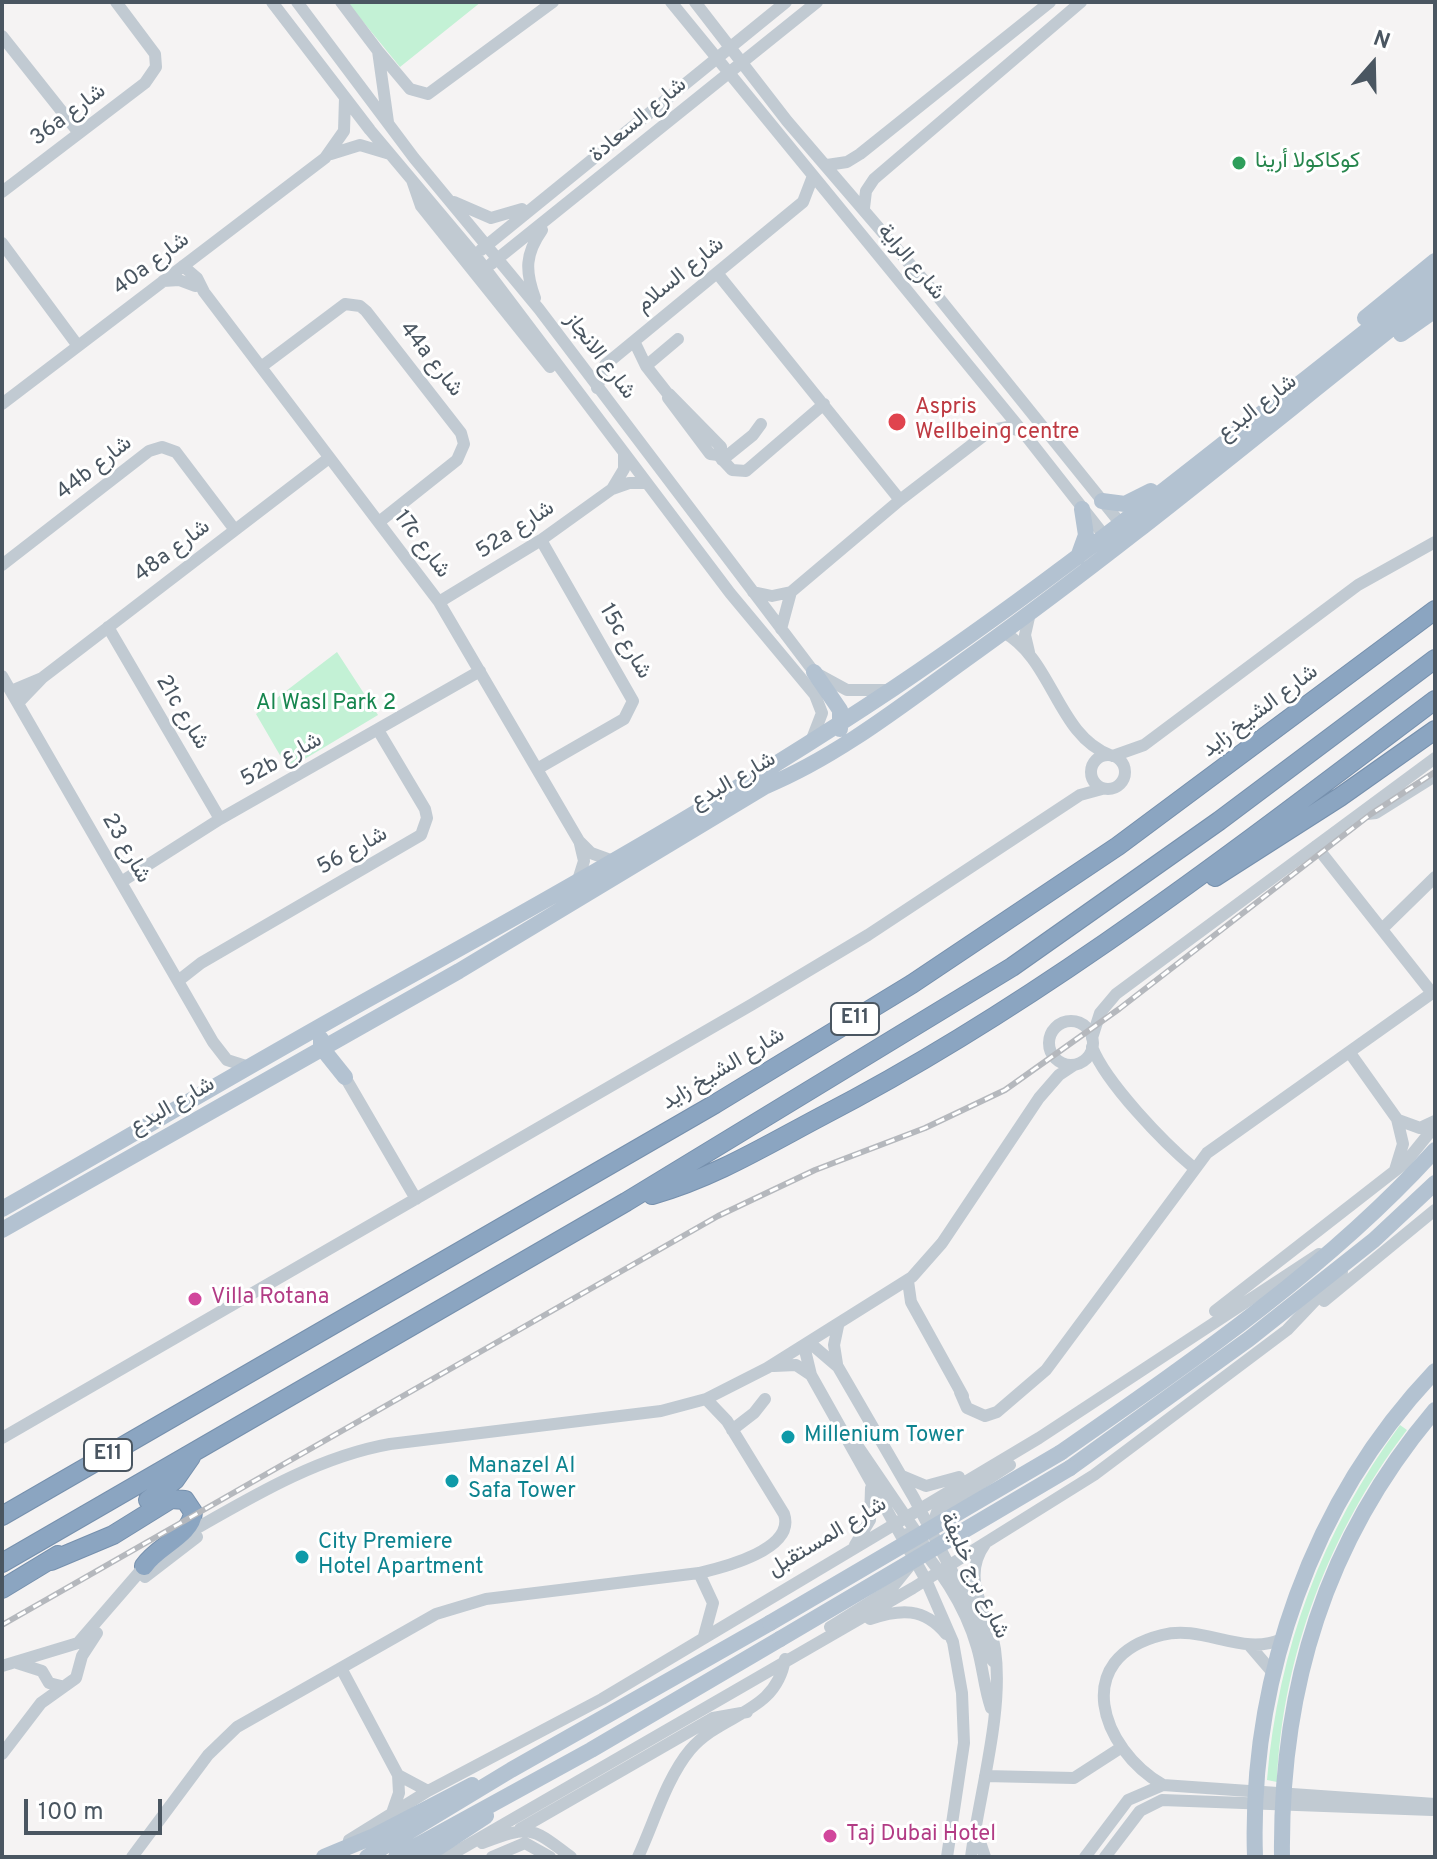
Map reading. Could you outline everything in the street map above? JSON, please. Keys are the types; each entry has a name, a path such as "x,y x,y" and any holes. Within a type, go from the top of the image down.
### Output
{"highway":[{"name":"شارع الشيخ زايد","path":"2,1516 702,1112 912,984 1118,846 1435,610"},
{"name":"E11","path":"2,1563 626,1202 1032,954 1435,659"},
{"path":"626,1202 700,1180 882,1084 1020,1000 1152,910 1435,700"},
{"path":"1152,910 1244,859 1435,730"},
{"path":"2,1589 169,1486 193,1454"},
{"path":"2,1501 46,1491"},
{"path":"51,1561 113,1535 171,1499 185,1500 193,1512 190,1525 159,1548 144,1566"}],"main road":[{"path":"1318,368 1333,346 1435,261"},
{"name":"شارع البدع","path":"1126,532 1175,485 1435,277"},
{"name":"شارع البدع","path":"2,1230 348,1033 766,786 800,770 885,715 1030,613 1110,544 1343,371 1435,294"},
{"path":"1343,371 1435,310"},
{"path":"1102,501 1125,504 1161,485 1175,485"},
{"path":"1077,557 1086,535 1082,509"},
{"name":"شارع البدع","path":"2,1209 389,988 434,966 613,861 893,689 1077,557 1110,544"},
{"path":"766,786 835,737 843,720 838,705 814,672"},
{"path":"345,1077 321,1047 323,1035 374,1005 389,988"},
{"path":"345,1077 337,1055 340,1043 348,1033"},
{"name":"شارع المستقبل","path":"367,1857 511,1770 1060,1453 1209,1346 1345,1238 1435,1150"},
{"path":"396,1857 780,1639 1070,1468 1190,1384 1357,1253 1435,1183"},
{"path":"1255,1857 1255,1796 1274,1674 1282,1639 1311,1558 1347,1487 1400,1410 1435,1371"},
{"path":"1282,1857 1281,1798 1297,1680 1321,1605 1364,1513 1405,1447 1435,1410"},
{"path":"323,1857 511,1770"},
{"path":"424,1857 521,1788"}],"street":[{"name":"36a شارع","path":"2,192 145,83 156,67 152,48 116,2"},
{"name":"شارع الانجاز","path":"272,2 390,154 481,250 497,259 539,309 814,672 854,692 893,689"},
{"name":"شارع الانجاز","path":"297,2 448,199 481,250 486,269 730,593 815,695 820,703 821,722 809,742"},
{"path":"341,2 410,89 423,94 437,91 553,2"},
{"name":"شارع الراية","path":"671,2 996,398 1110,544"},
{"name":"شارع الراية","path":"695,2 733,47 787,121 864,208 1126,532"},
{"name":"شارع السعادة","path":"481,250 786,2"},
{"name":"شارع السعادة","path":"486,269 817,2"},
{"path":"827,165 854,159 1050,2"},
{"path":"864,208 867,187 1081,2"},
{"path":"2,36 79,133"},
{"path":"378,51 389,125"},
{"name":"40a شارع","path":"325,158 344,131 345,97"},
{"path":"883,135 884,152 900,156"},
{"name":"40a شارع","path":"2,404 325,158 360,145 390,154"},
{"name":"شارع السلام","path":"597,388 601,369 803,202 813,176"},
{"name":"شارع الانجاز","path":"411,177 421,206 547,364 569,379"},
{"path":"448,199 477,215 491,218 511,215 536,203"},
{"path":"803,202 818,199 834,202"},
{"path":"539,309 526,267 531,248 546,223"},
{"path":"2,243 81,344"},
{"path":"163,281 179,280 199,287 202,252"},
{"name":"17c شارع","path":"183,266 439,602 579,841 591,853 613,861"},
{"path":"717,273 900,500"},
{"name":"44a شارع","path":"261,367 345,304 353,303 366,311 461,433 464,444 457,460 379,522"},
{"path":"644,363 676,336"},
{"path":"634,341 644,363 710,454 720,458 735,472 746,471 824,404"},
{"path":"991,430 997,415 996,398 1012,404 1023,402"},
{"path":"720,458 761,424"},
{"path":"753,592 772,596 791,592 900,500 991,430 1008,427 1023,432"},
{"name":"44b شارع","path":"2,565 149,451 162,447 176,452 235,530"},
{"path":"612,489 624,469 624,453"},
{"name":"48a شارع","path":"18,703 42,678 329,458"},
{"name":"52a شارع","path":"439,602 541,540 612,489 629,483 647,483"},
{"name":"15c شارع","path":"537,769 624,719 633,701 541,540"},
{"path":"1066,805 1097,759 1144,745 1358,585 1435,542"},
{"path":"781,629 791,592"},
{"path":"1030,613 1025,635 1029,652 1085,739 1090,772 1102,789"},
{"name":"21c شارع","path":"108,627 220,819"},
{"path":"1003,632 1029,652"},
{"name":"52b شارع","path":"118,878 480,671"},
{"name":"شارع 23","path":"2,676 213,1042 227,1060 251,1067"},
{"name":"48a شارع","path":"11,691 42,678"},
{"name":"شارع 56","path":"175,977 421,835 427,818 425,809 378,730"},
{"path":"2,1438 868,935 1086,792 1116,788 1124,778 1123,764 1085,739"},
{"path":"1039,1098 1059,1075 1090,1055 1100,1013 1116,994 1435,758"},
{"path":"1358,815 1376,813 1435,776"},
{"path":"578,880 584,861 579,841"},
{"path":"908,1281 908,1295 960,1392 971,1405 982,1409 1008,1404 1054,1361 1191,1173 1228,1136 1434,992 1316,846"},
{"path":"1382,929 1435,877"},
{"path":"8,1664 64,1649 82,1640 144,1566 183,1536 317,1464 363,1449 645,1413 706,1399 838,1326 908,1281 942,1243 1039,1098 1047,1082 1052,1054 1048,1040 1062,1022 1084,1025 1111,1076 1191,1173"},
{"name":"شارع 23","path":"213,1042 221,1069 213,1089"},
{"path":"1350,1053 1397,1119 1403,1144 1395,1170"},
{"path":"1052,1054 1061,1063 1075,1064 1111,1076"},
{"path":"345,1077 416,1199"},
{"path":"1397,1119 1412,1128 1435,1123"},
{"path":"1172,1350 1412,1156 1435,1123"},
{"path":"450,1855 945,1569 1134,1447 1391,1250 1435,1210"},
{"name":"شارع المستقبل","path":"323,1857 428,1791 570,1717 1039,1438 1264,1287 1345,1238"},
{"path":"1287,1330 1357,1253"},
{"path":"877,1302 896,1300 917,1313"},
{"path":"838,1326 834,1345 838,1367"},
{"path":"807,1344 811,1375 866,1473 900,1521 945,1569 976,1645 992,1711"},
{"name":"شارع برج خليفة","path":"807,1344 838,1367 920,1509"},
{"path":"767,1368 790,1364 811,1375"},
{"path":"722,1392 729,1426"},
{"path":"132,1857 203,1761 229,1734 256,1714 428,1618 470,1602 703,1572 758,1552 778,1526 774,1500 729,1426 706,1399"},
{"path":"729,1426 754,1413 765,1399"},
{"path":"836,1419 863,1451 900,1521"},
{"path":"807,1646 826,1629 891,1589 923,1547 937,1512 1011,1465 1039,1438"},
{"path":"901,1475 932,1486 996,1464"},
{"path":"845,1554 858,1542 870,1520 872,1496 866,1473"},
{"path":"2,1754 35,1710 61,1686 72,1683 85,1651 111,1614 151,1570 187,1543 281,1484"},
{"path":"920,1509 926,1580"},
{"path":"987,1542 976,1562 974,1577 994,1647 994,1662"},
{"name":"شارع برج خليفة","path":"923,1547 945,1569 978,1623 986,1653 994,1662 985,1776 971,1857"},
{"path":"703,1572 712,1600 704,1636"},
{"name":"شارع برج خليفة","path":"926,1580 954,1649 964,1743 947,1857"},
{"path":"712,1600 744,1613"},
{"path":"847,1626 892,1612 914,1612 942,1628 954,1649"},
{"path":"1163,1785 1136,1763 1107,1725 1102,1700 1111,1670 1126,1652 1160,1635 1186,1632 1250,1646 1282,1639"},
{"path":"1250,1646 1274,1674"},
{"path":"64,1649 75,1656 79,1667"},
{"path":"35,1710 44,1674 43,1660 51,1652"},
{"path":"638,1857 689,1752 704,1737 747,1712 772,1692 785,1659"},
{"path":"8,1664 44,1674 61,1686"},
{"path":"338,1670 398,1775 415,1787 428,1791"},
{"path":"450,1855 520,1829 706,1721 726,1713 747,1712"},
{"path":"985,1776 1074,1778 1089,1772 1122,1747"},
{"path":"1136,1763 1141,1777 1139,1793"},
{"path":"392,1813 399,1793 398,1775"},
{"path":"1085,1857 1119,1810 1139,1793 1163,1785 1255,1796 1435,1806"},
{"path":"1105,1857 1132,1821 1150,1804 1177,1799 1255,1796"},
{"path":"975,1826 985,1857"},
{"path":"520,1829 539,1833 571,1857"},
{"path":"492,1857 525,1843 550,1857"}],"green space":[{"path":"347,2 481,2 400,67"},
{"name":"Al Wasl Park 2","path":"337,652 378,715 288,769 256,714"},
{"path":"1400,1425 1407,1430 1355,1509 1315,1596 1289,1688 1277,1782 1267,1780 1281,1684 1308,1593 1348,1507"}],"railway":[{"path":"2,1625 718,1216 815,1170 925,1128 1005,1090 1119,1009 1371,814 1435,772"}],"place":[{"name":"كوكاكولا أرينا","path":"1239,163"},
{"name":"Aspris Wellbeing centre","path":"897,422"},
{"name":"Villa Rotana","path":"195,1299"},
{"name":"Millenium Tower","path":"788,1437"},
{"name":"Manazel Al Safa Tower","path":"452,1481"},
{"name":"City Premiere Hotel Apartment","path":"302,1557"},
{"name":"Taj Dubai Hotel","path":"830,1836"}]}
